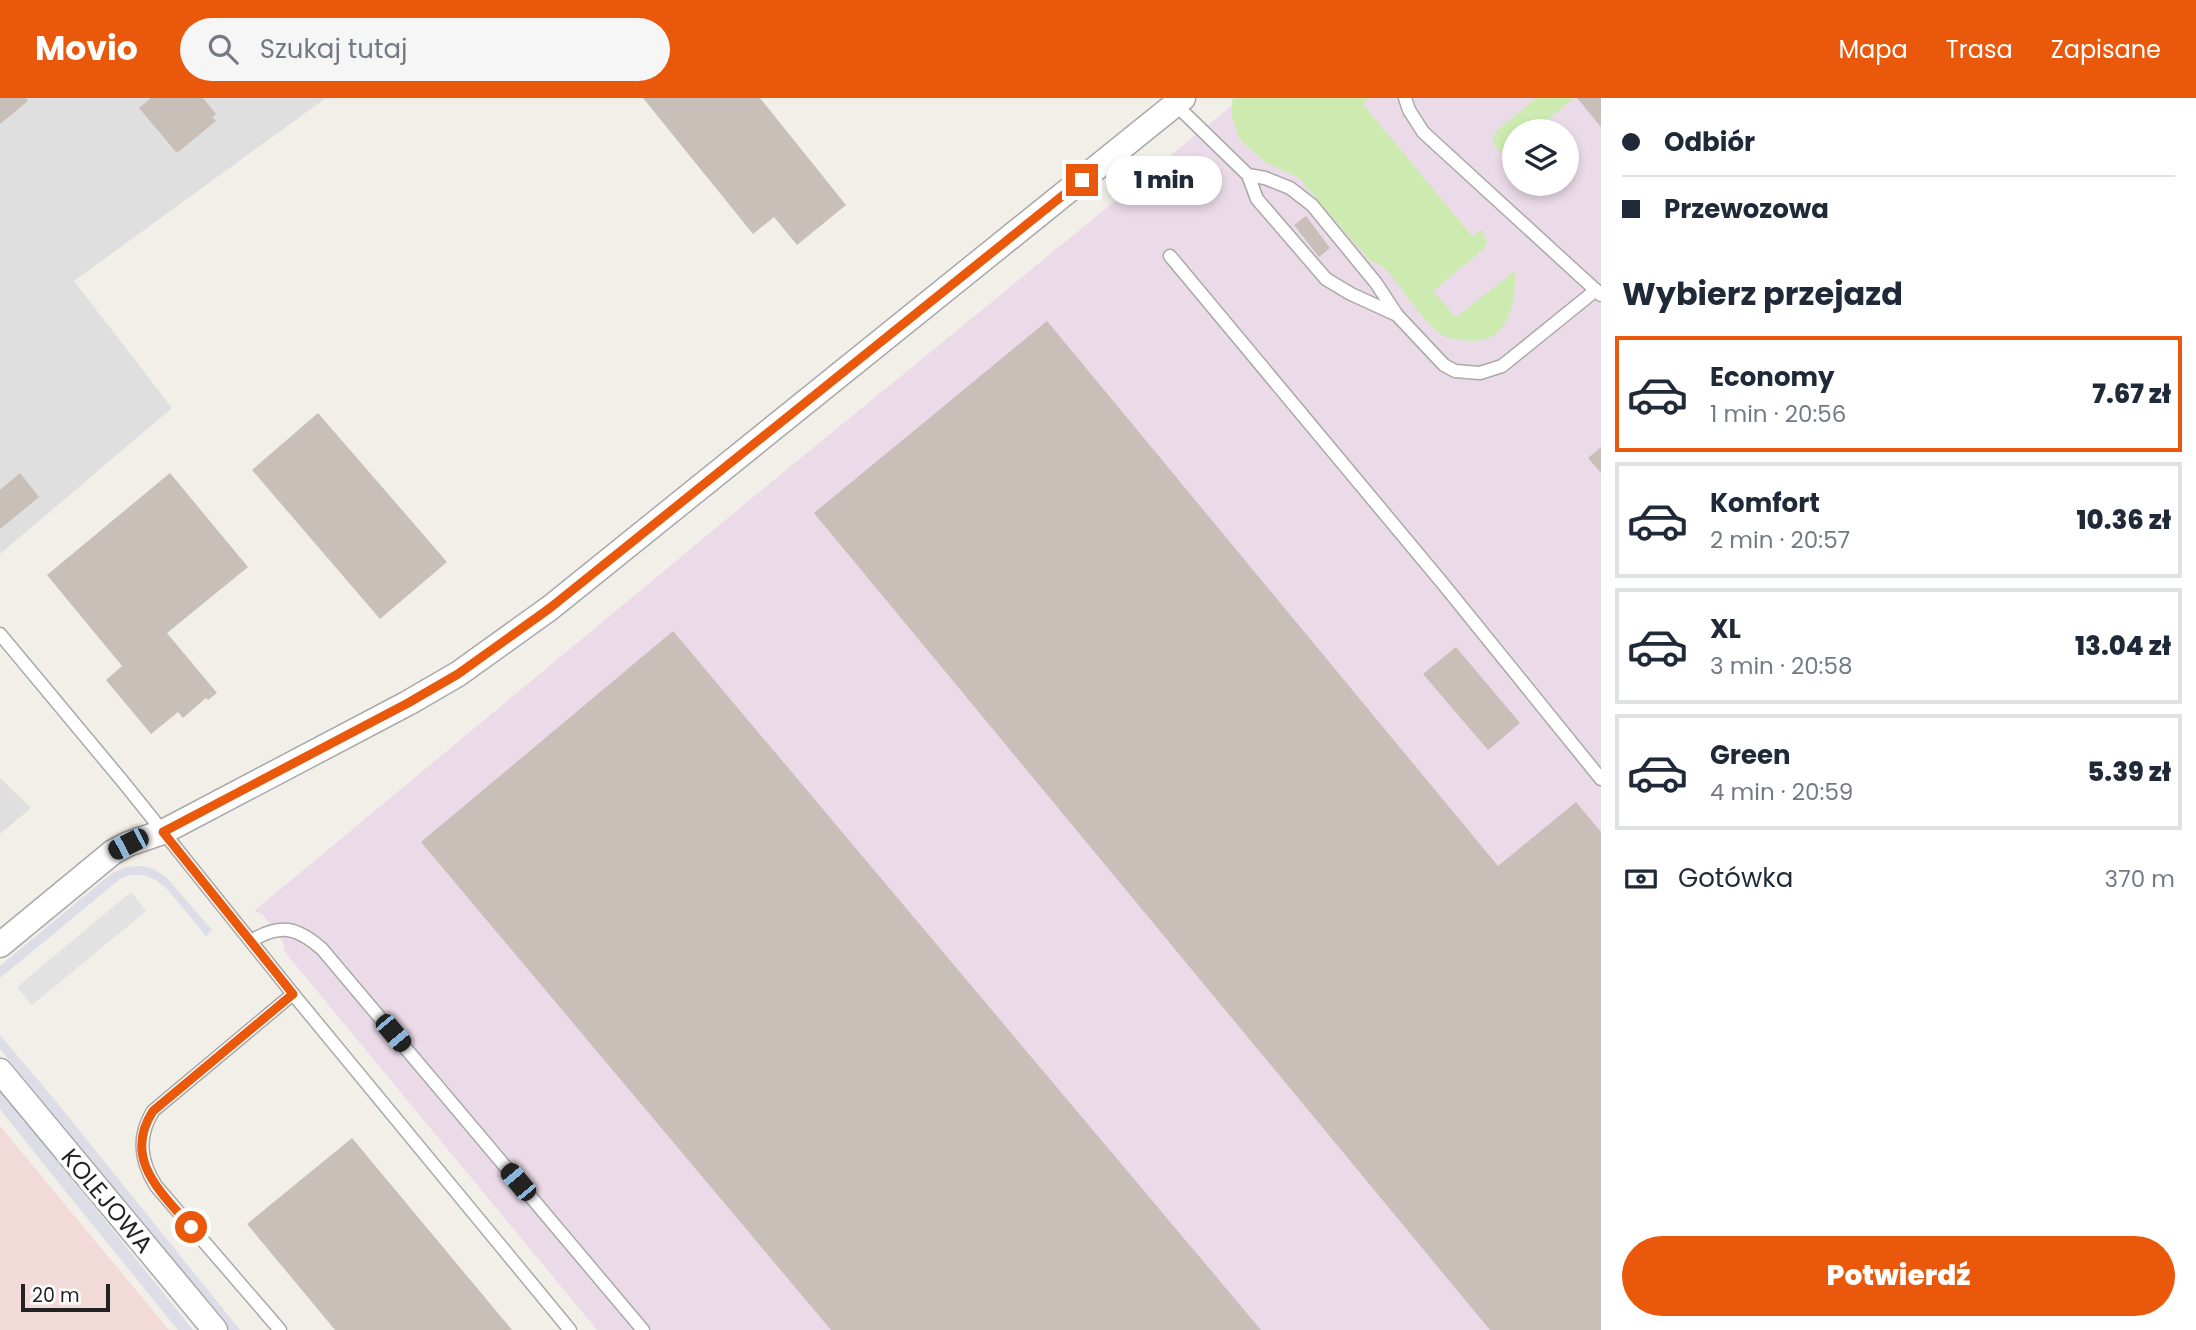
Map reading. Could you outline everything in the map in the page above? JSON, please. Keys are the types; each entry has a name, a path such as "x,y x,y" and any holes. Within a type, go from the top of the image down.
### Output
{"street":[{"path":"0,945 113,852 163,832 408,703 507,641 1179,101"},
{"name":"KOLEJOWA","path":"0,1071 215,1330"}],"lane":[{"path":"1248,175 1265,178 1290,188 1312,205 1376,283 1397,315 1444,365 1455,371 1480,373 1502,366 1599,293 1423,132 1405,98"},
{"path":"1179,101 1248,175 1257,199 1326,279 1397,315"},
{"path":"1170,256 1601,779"},
{"path":"0,634 570,1330"},
{"path":"251,941 268,932 282,929 298,932 322,948 643,1330"},
{"path":"279,1330 156,1186 143,1161 141,1147 146,1121 153,1111 293,994"}],"shaded area":[{"path":"0,98 326,98 74,281 172,408 0,554"},
{"path":"1241,98 1601,98 1601,1330 597,1330 284,951 284,944 275,929 262,914 254,911 752,498"},
{"path":"0,778 31,808 0,834"},
{"path":"125,867 152,868 166,877 212,930 206,936 168,890 156,880 143,875 130,875 120,879 0,978 0,966 111,874"},
{"path":"131,892 146,911 32,1005 17,987"},
{"path":"0,1035 240,1330 229,1330 0,1049"},
{"path":"0,1090 193,1330 178,1330 62,1187 0,1109"},
{"path":"0,1126 169,1330 0,1330"}],"green space":[{"path":"1234,98 1369,98 1363,104 1472,236 1482,230 1487,242 1485,248 1433,291 1456,317 1515,271 1512,307 1502,327 1484,340 1450,338 1438,332 1390,274 1382,266 1369,260 1299,178 1265,162 1240,140 1232,118"},
{"path":"1536,98 1574,98 1549,119 1511,119"},
{"path":"1502,126 1502,151 1493,143 1495,132"}],"building":[{"path":"0,98 26,98 28,101 0,124"},
{"path":"151,98 203,98 216,114 212,117 216,121 177,153 139,108"},
{"path":"643,98 760,98 846,205 797,245 774,217 753,234"},
{"path":"1577,98 1601,98 1601,127"},
{"path":"1306,216 1330,248 1319,257 1294,225"},
{"path":"1047,321 1498,866 1576,802 1601,832 1601,1330 1490,1330 814,513"},
{"path":"318,413 447,562 380,619 252,470"},
{"path":"1601,447 1601,473 1588,458"},
{"path":"20,473 39,497 0,529 0,490"},
{"path":"170,473 248,567 167,633 217,693 208,700 206,698 183,718 178,712 151,734 106,680 122,666 47,575"},
{"path":"673,631 1261,1330 831,1330 421,842"},
{"path":"1456,647 1520,723 1488,750 1423,674"},
{"path":"352,1138 512,1330 335,1330 247,1224"}],"route":[{"path":"191,1227 148,1174 141,1147 146,1121 153,1111 293,994 163,832 408,703 507,641 1082,180"}]}
